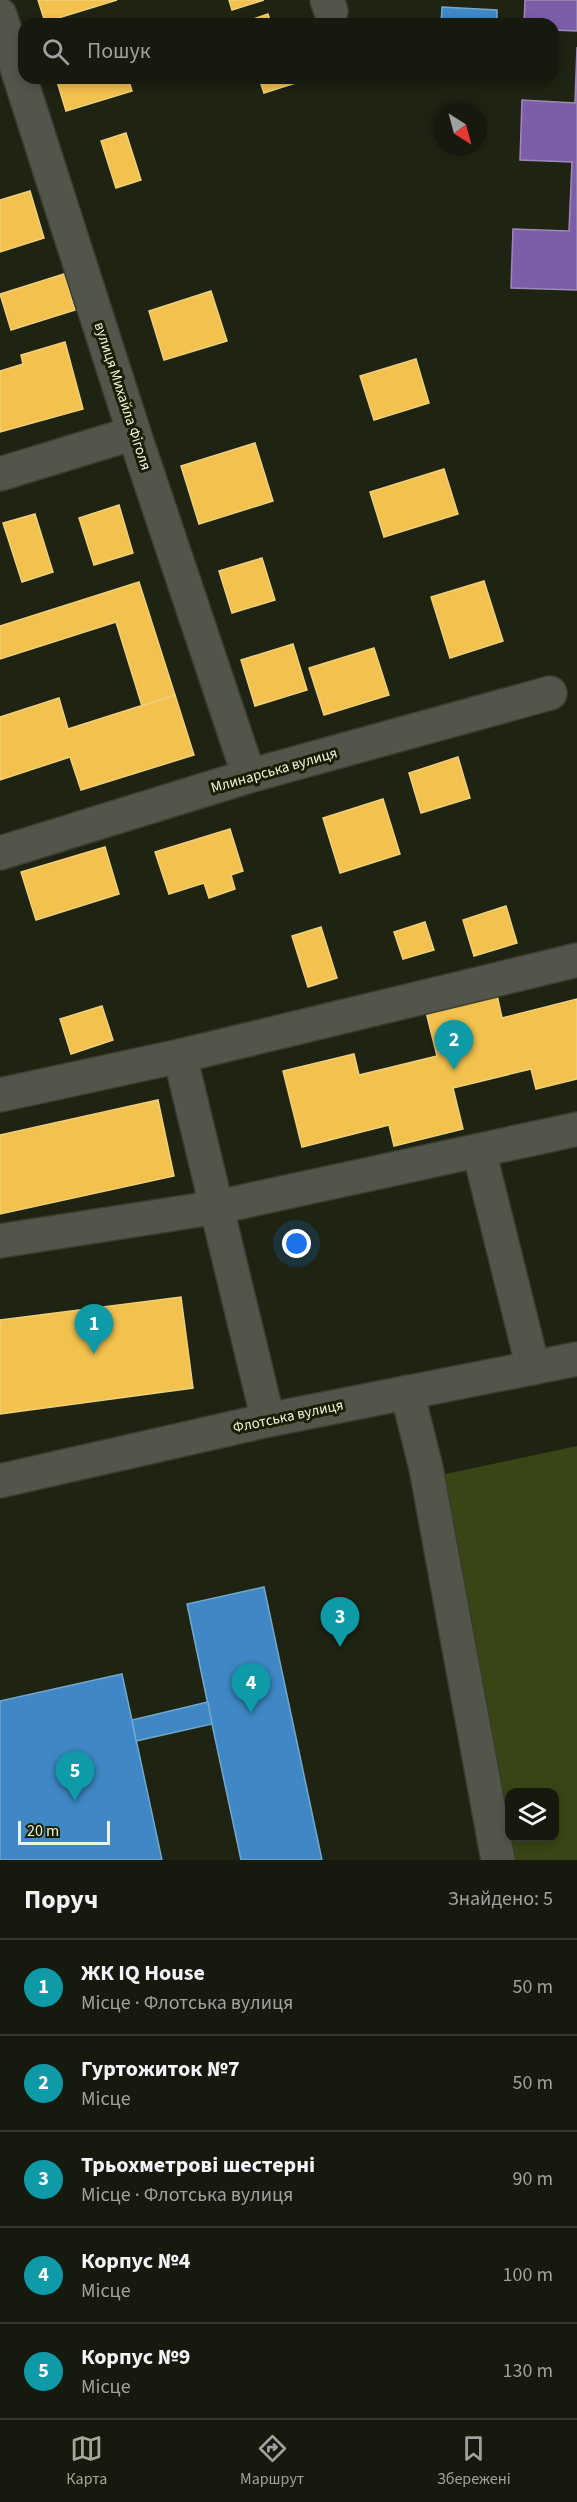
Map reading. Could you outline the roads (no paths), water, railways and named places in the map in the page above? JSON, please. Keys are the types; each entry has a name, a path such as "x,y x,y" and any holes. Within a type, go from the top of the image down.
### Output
{"street":[{"name":"вулиця Михайла Фіголя","path":"0,15 18,71"},
{"name":"вулиця Михайла Фіголя","path":"22,84 134,433 249,776"},
{"path":"0,474 134,433"},
{"name":"Млинарська вулиця","path":"0,853 249,776 550,693"},
{"path":"0,1095 180,1056 577,960"},
{"path":"180,1056 268,1420"},
{"path":"0,1241 218,1207 577,1129"},
{"path":"479,1151 533,1368"},
{"name":"Флотська вулиця","path":"0,1481 268,1420 577,1359"},
{"path":"407,1392 426,1468 498,1860"}],"place":[{"name":"Гуртожиток №7","path":"454,1070"},
{"name":"ЖК IQ House","path":"94,1354"},
{"name":"Трьохметрові шестерні","path":"340,1647"},
{"name":"Корпус №4","path":"251,1713"},
{"name":"Корпус №9","path":"75,1801"}]}
